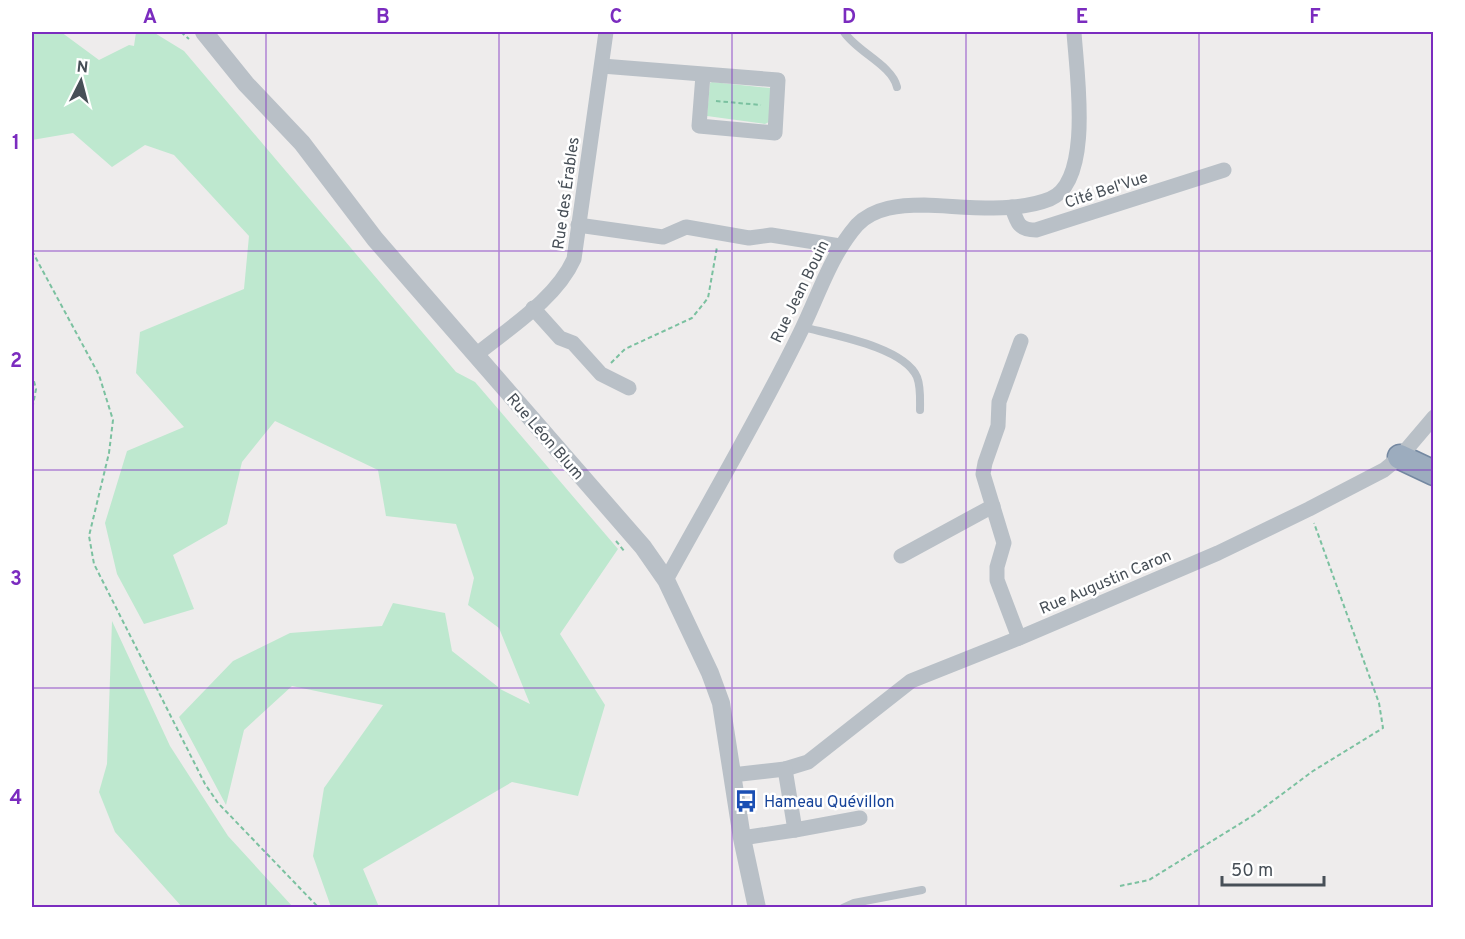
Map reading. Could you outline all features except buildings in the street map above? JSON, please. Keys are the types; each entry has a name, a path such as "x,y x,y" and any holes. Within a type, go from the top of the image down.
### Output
{"highway":[{"path":"1400,457 1434,473"}],"street":[{"name":"Rue Léon Blum","path":"204,32 246,84 302,144 375,239 643,547 666,580 710,673 721,703 742,838 757,908"},
{"name":"Rue des Érables","path":"476,355 533,308 567,275 574,259 606,32"},
{"name":"Rue Jean Bouin","path":"666,580 803,327 840,246 860,223 881,209 912,205 1012,207 1051,198 1063,189 1072,174 1079,138 1074,32"},
{"path":"602,66 778,80 775,133 699,126 703,75"},
{"name":"Cité Bel'Vue","path":"1012,207 1017,224 1024,230 1036,230 1224,170"},
{"path":"578,225 663,237 686,227 749,238 771,235 840,246"},
{"path":"533,308 560,338 573,343 601,374 629,388"},
{"path":"1019,638 997,580 997,567 1004,543 983,474 998,426 999,402 1021,341"},
{"name":"Rue Augustin Caron","path":"732,775 785,769 808,762 911,681 1019,638 1218,553 1309,509 1384,470 1400,457 1434,417"},
{"path":"901,556 993,506"},
{"path":"785,769 795,830"},
{"path":"742,838 860,818"}],"lane":[{"path":"844,32 852,44 895,78 897,87"},
{"path":"803,327 874,347 899,358 910,366 917,376 920,385 920,410"},
{"path":"843,908 854,903 922,890"}],"path":[{"path":"701,99 777,106"},
{"path":"601,374 625,349 692,318 708,298 715,250 722,233"},
{"path":"32,250 99,375 112,420 109,453 89,536 94,564 205,784 218,803 319,908"},
{"path":"32,374 36,388 32,410"},
{"path":"1120,886 1149,880 1254,815 1312,771 1383,728 1379,703 1309,509"}],"green space":[{"path":"32,32 61,32 99,60 129,45 134,46 136,32 153,32 184,51 456,372 475,382 618,549 560,634 605,705 578,796 512,782 363,869 379,907 331,907 313,856 324,788 383,705 292,686 244,730 226,805 179,717 233,661 290,633 382,626 393,603 445,613 452,651 502,690 530,704 499,628 468,605 474,578 456,524 386,516 378,470 275,421 242,462 227,524 173,555 194,609 144,624 117,574 105,523 127,451 184,427 136,373 140,332 244,289 249,236 174,155 145,145 112,167 73,133 32,140"},
{"path":"710,83 770,88 772,90 769,122 765,124 707,116"},
{"path":"112,621 170,746 228,836 293,907 182,907 115,832 99,792 107,764"}],"place":[{"name":"Hameau Quévillon","path":"746,801"}]}
